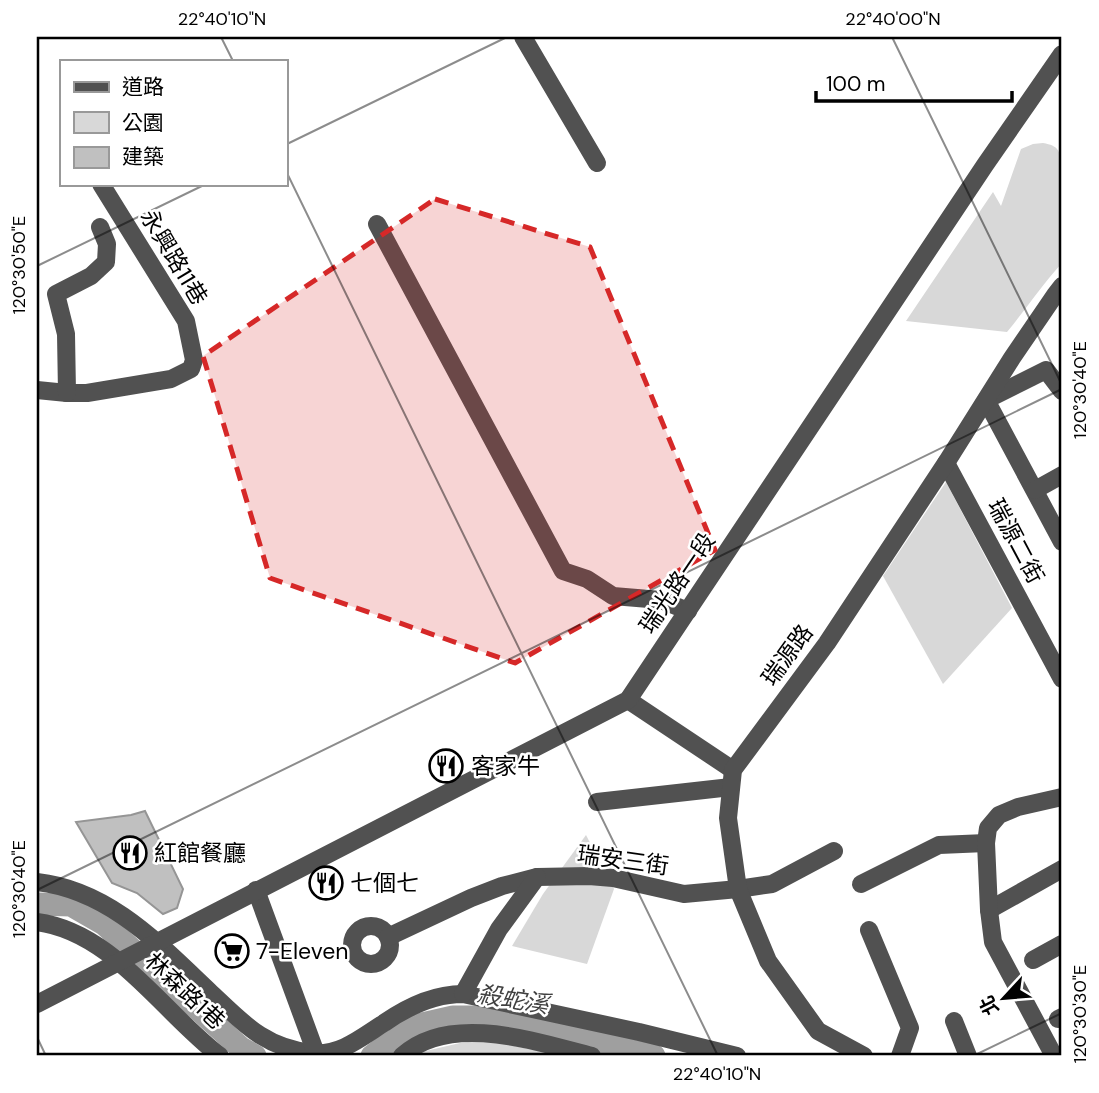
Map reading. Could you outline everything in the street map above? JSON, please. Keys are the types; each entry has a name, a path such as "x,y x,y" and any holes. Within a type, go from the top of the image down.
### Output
{"street":[{"path":"523,37 597,163"},
{"name":"瑞光路一段","path":"37,1003 628,700 1062,54"},
{"name":"永興路11巷","path":"37,390 87,393 171,379 191,369 194,360 186,321 102,186"},
{"path":"377,224 563,571 587,579 613,596 661,600 688,611"},
{"path":"67,393 66,334 56,294 91,276 106,262 107,244 100,227"},
{"name":"瑞源路","path":"732,779 827,643 1024,339 1062,286"},
{"path":"1062,391 1046,370 986,400 1062,542"},
{"name":"瑞源二街","path":"946,463 1062,679"},
{"path":"1035,490 1062,475"},
{"path":"628,700 732,779"},
{"path":"597,802 732,779"},
{"path":"732,779 728,817 738,889 768,961 818,1031 864,1056"},
{"path":"1054,1056 993,942 986,843 988,828 999,816 1018,807 1062,797"},
{"path":"861,884 939,845 986,843"},
{"name":"瑞安三街","path":"387,937 471,898 537,877 613,878 684,894 772,884 834,851"},
{"path":"989,910 1062,870"},
{"path":"463,994 499,929 537,877"},
{"path":"37,882 69,888 125,916 243,1024 279,1046 316,1055 343,1049 386,1021 435,997 463,994 737,1056"},
{"path":"256,890 316,1055"},
{"name":"林森路1巷","path":"37,922 53,924 88,940 117,962 220,1056"},
{"path":"869,930 909,1028 900,1056"},
{"path":"1032,960 1062,944"},
{"path":"954,1021 968,1056"},
{"path":"402,1056 422,1042 471,1033 517,1037 593,1056"}],"highlighted area":[{"path":"435,199 590,247 715,550 515,663 270,578 203,356"}],"green space":[{"path":"1043,143 1057,149 1062,164 1062,263 1007,332 906,321 993,192 1001,206 1021,149"},
{"path":"946,482 1012,608 943,684 883,576"},
{"path":"586,835 614,889 587,964 512,946 543,894"},
{"path":"485,1040 564,1056 413,1056 460,1043"}],"building":[{"name":"紅館餐廳","path":"145,811 183,889 177,908 163,914 137,893 112,883 76,822"}],"waterway":[{"name":"殺蛇溪","path":"37,904 71,905 104,924 241,1048 255,1056"},
{"name":"殺蛇溪","path":"372,1056 409,1027 453,1017 492,1017 654,1056"}],"place":[{"name":"客家牛","path":"446,766"},
{"name":"紅館餐廳","path":"130,853"},
{"name":"七個七","path":"326,883"},
{"name":"7-Eleven","path":"232,951"}]}
